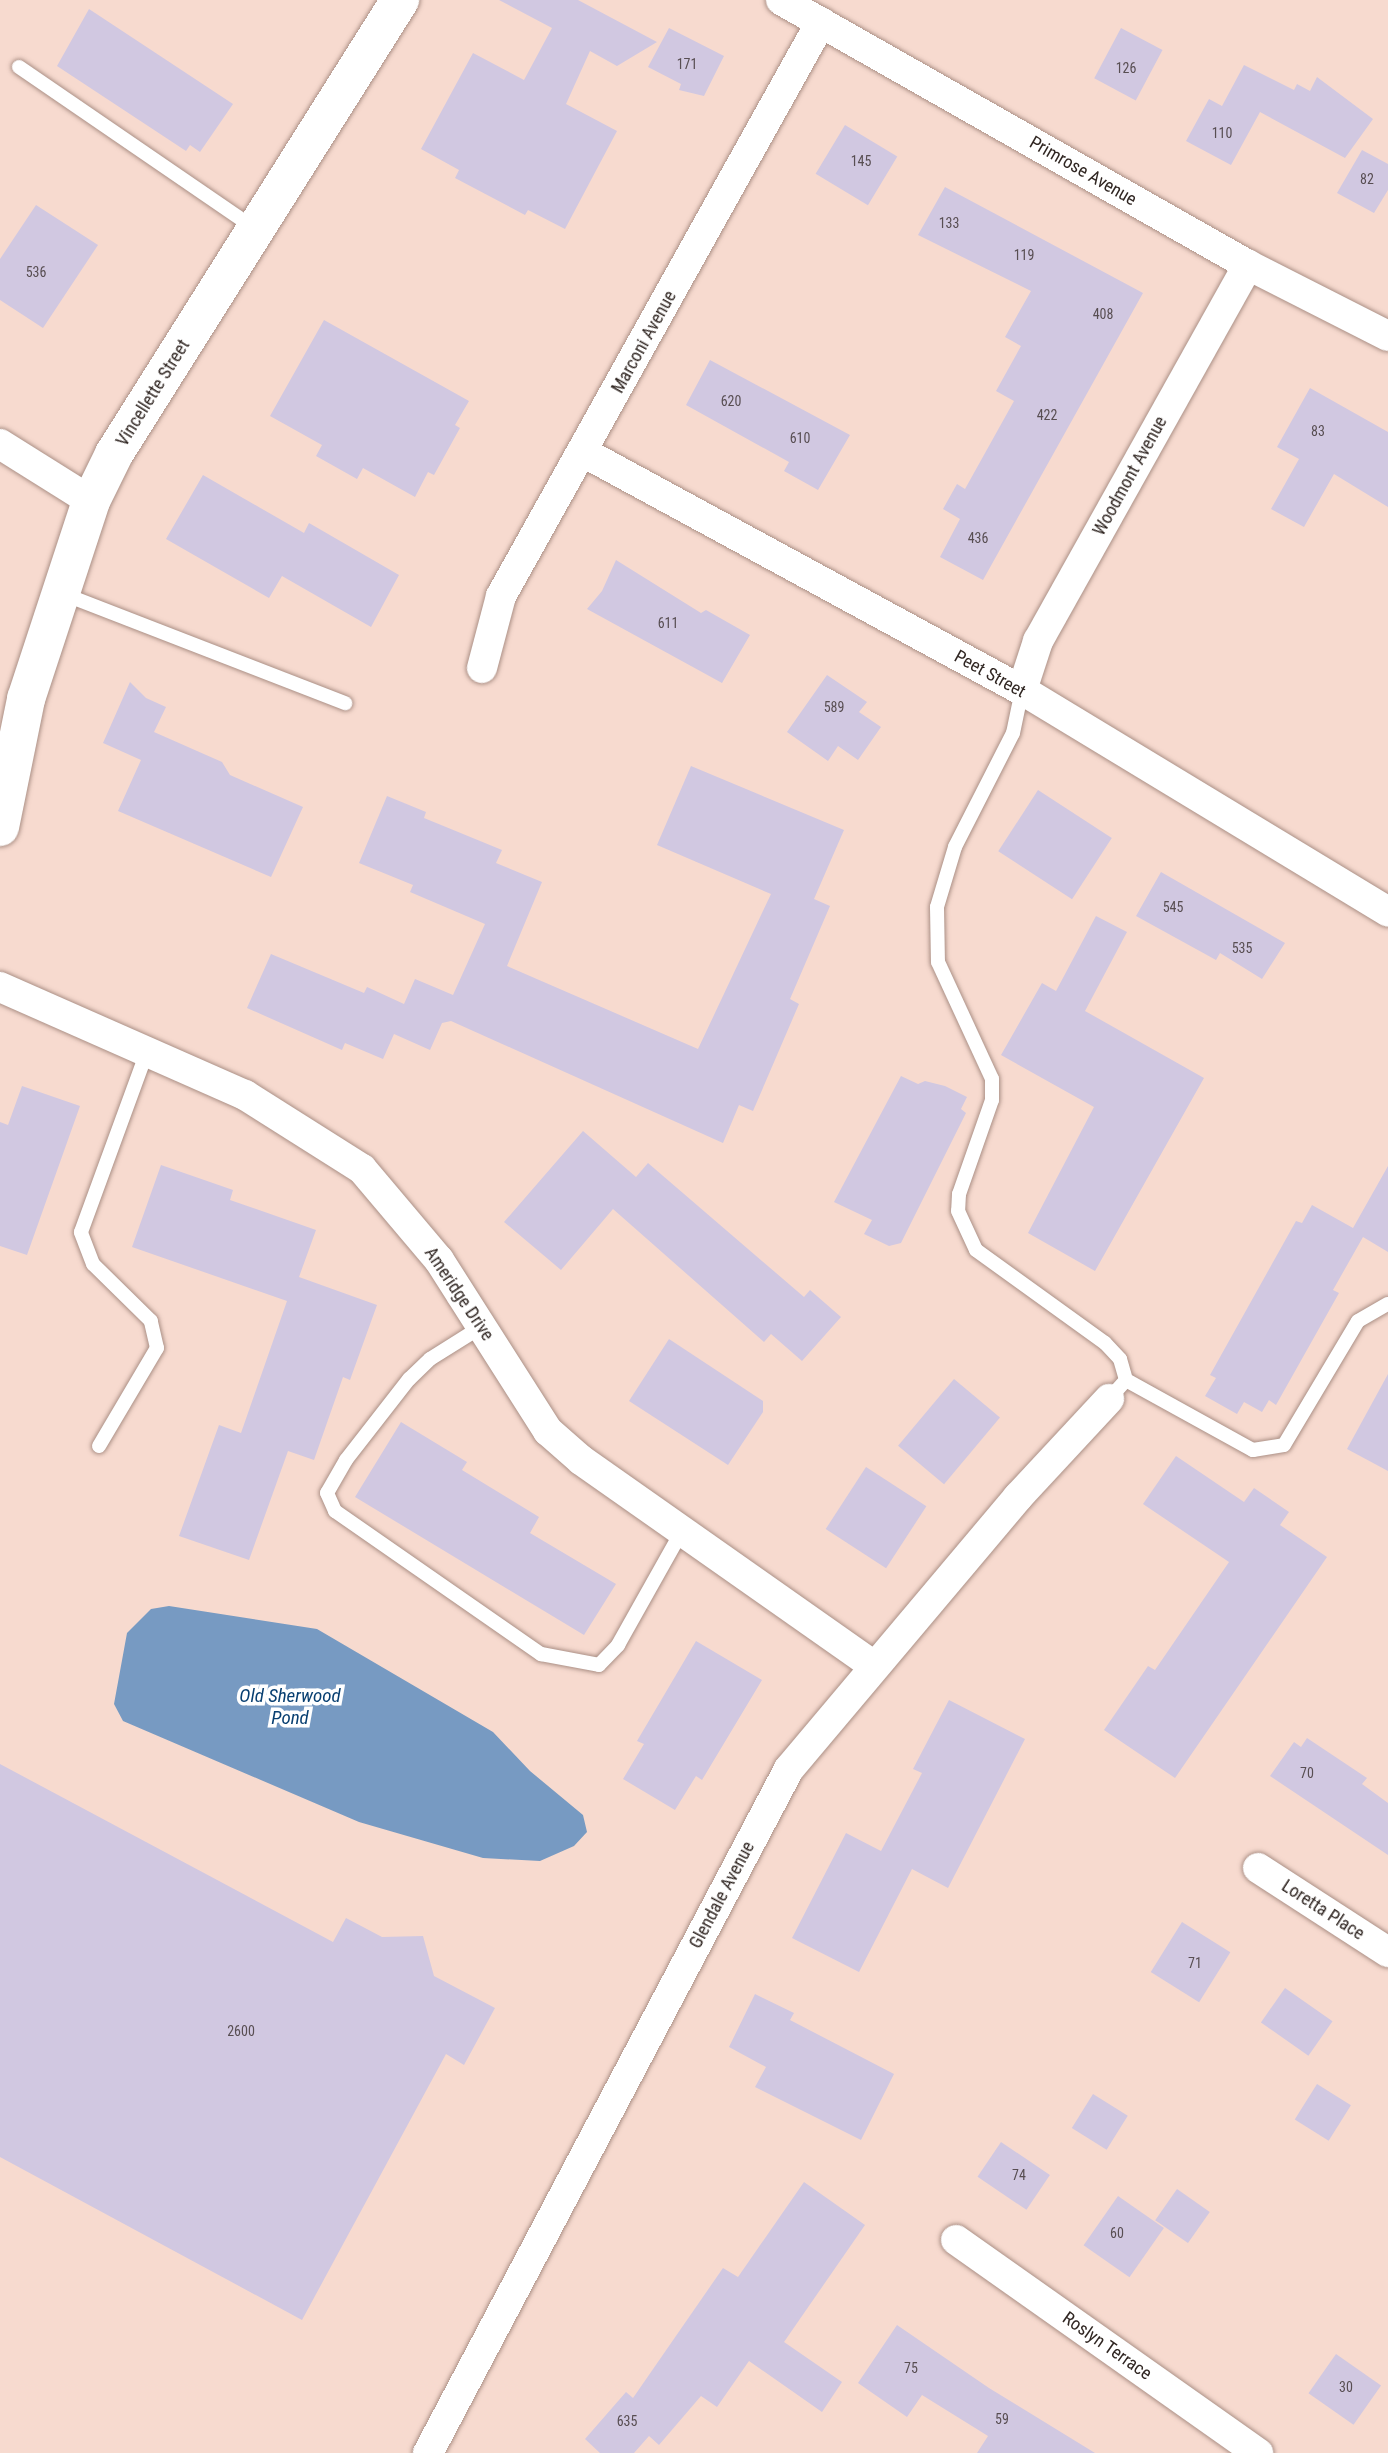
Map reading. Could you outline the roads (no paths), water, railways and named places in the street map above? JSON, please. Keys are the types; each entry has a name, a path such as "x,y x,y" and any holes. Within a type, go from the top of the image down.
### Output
{"street":[{"name":"Vincellette Street","path":"0,827 26,699 91,501 114,454 400,0"},
{"name":"Primrose Avenue","path":"781,0 1248,265 1388,336"},
{"name":"Marconi Avenue","path":"482,668 501,596 821,22"},
{"name":"Woodmont Avenue","path":"1022,690 1038,641 1248,265"},
{"path":"0,444 91,501"},
{"name":"Peet Street","path":"583,452 1022,690 1387,908"},
{"name":"Ameridge Drive","path":"0,988 245,1096 362,1169 439,1260 548,1431 581,1460 874,1666"},
{"name":"Glendale Avenue","path":"428,2453 789,1769 1018,1497 1117,1390"},
{"name":"Loretta Place","path":"1258,1868 1388,1952"},
{"name":"Roslyn Terrace","path":"956,2240 1258,2453"}],"lane":[{"path":"19,67 255,228"},
{"path":"60,593 345,703"},
{"path":"1022,690 1013,733 955,848 937,907 938,961 992,1079 992,1100 959,1194 957,1211 976,1250 1105,1343 1120,1359 1117,1390 1253,1450 1284,1445 1357,1321 1388,1304"},
{"path":"99,1446 157,1348 151,1321 93,1264 81,1232 147,1052"},
{"path":"481,1327 430,1359 409,1379 346,1460 327,1493 335,1511 541,1654 600,1665 618,1645 682,1531"}],"water":[{"name":"Old Sherwood Pond","path":"169,1606 317,1629 493,1732 530,1771 583,1815 587,1832 574,1846 540,1861 483,1858 359,1822 123,1721 114,1704 127,1633 151,1609"}]}
